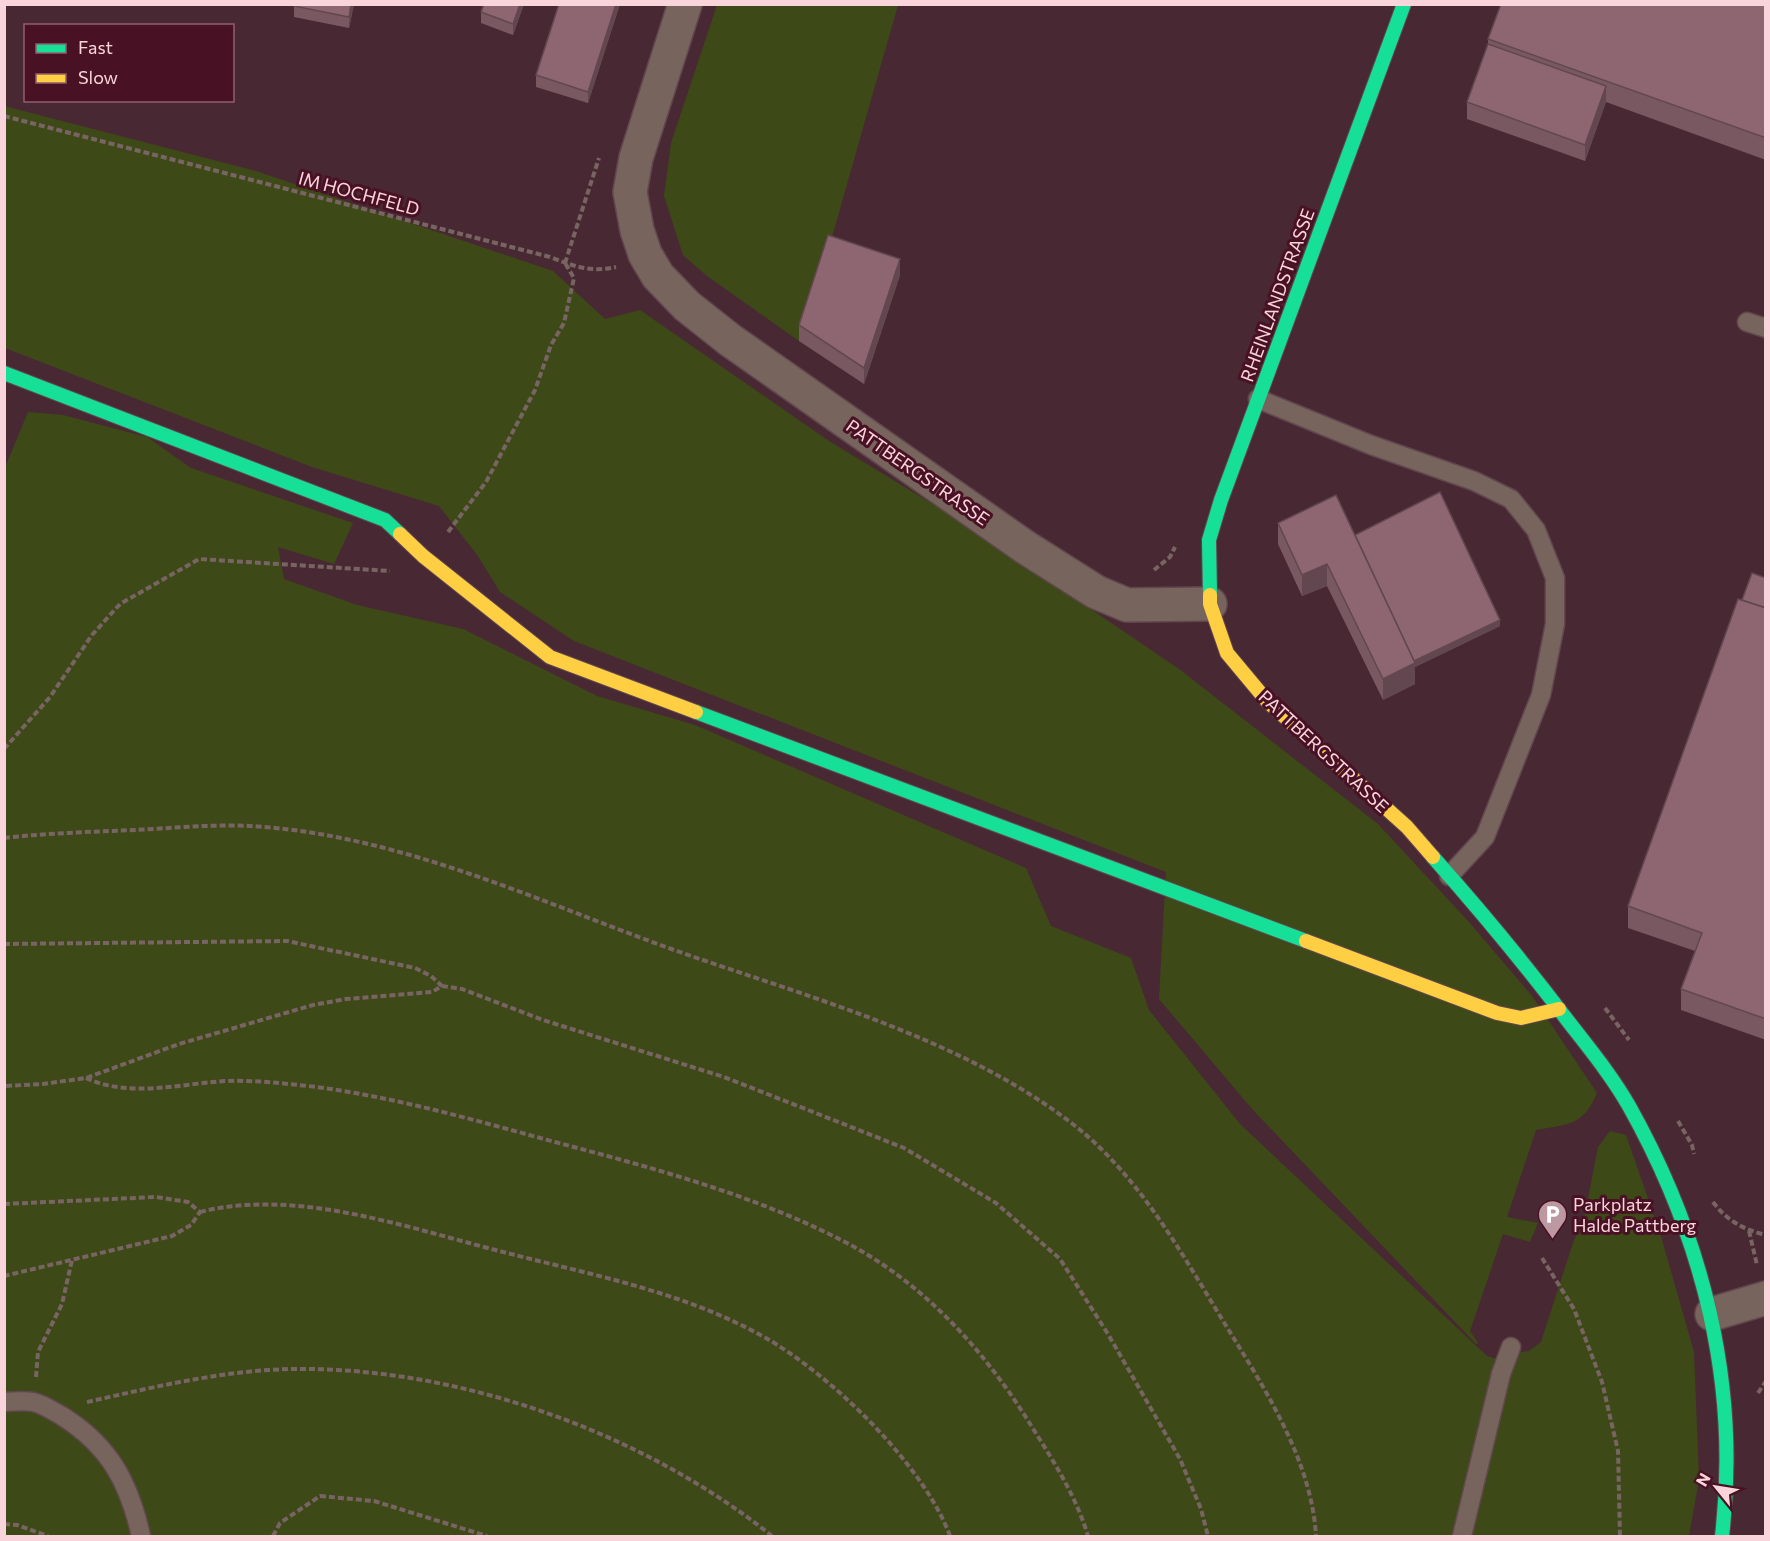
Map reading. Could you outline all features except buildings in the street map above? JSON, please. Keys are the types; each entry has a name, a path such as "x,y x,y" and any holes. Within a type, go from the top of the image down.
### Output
{"street":[{"name":"PATTBERGSTRASSE","path":"685,4 636,158 630,192 637,230 645,254 658,276 687,306 730,340 1025,547 1096,592 1127,605 1210,603 1227,653 1266,701 1407,827 1513,948 1596,1057 1628,1104 1671,1188 1712,1314 1723,1381 1728,1485 1722,1536"},
{"name":"RHEINLANDSTRASSE","path":"1210,603 1209,540 1258,399 1404,4"},
{"path":"4,373 385,520 423,556 550,657 1497,1013 1521,1018 1559,1010"},
{"path":"1712,1314 1766,1298"}],"lane":[{"path":"1748,322 1766,328"},
{"path":"1258,399 1371,444 1474,481 1511,499 1536,530 1555,578 1555,624 1541,695 1485,837 1449,876"},
{"path":"1462,1536 1501,1374 1512,1347"},
{"path":"4,1402 33,1401 51,1410 94,1440 110,1461 132,1498 141,1536"}],"path":[{"name":"IM HOCHFELD","path":"4,116 332,199 565,263"},
{"path":"4,749 50,698 92,635 120,604 199,559 391,572 423,556 454,526 486,482 535,390 571,303 574,278 565,263 600,156"},
{"path":"4,838 176,828 262,826 400,851 678,951 821,999 972,1062 1041,1101 1082,1131 1140,1193 1246,1358 1280,1422 1306,1478 1316,1536"},
{"path":"4,944 287,941 415,968 431,976 442,986 462,989 543,1020 724,1077 904,1148 996,1203 1060,1259 1108,1334 1180,1459 1201,1509 1208,1536"},
{"path":"4,1086 86,1078 178,1044 312,1005 346,999 432,992 442,986"},
{"path":"86,1078 100,1084 132,1089 263,1081 312,1086 399,1102 477,1119 626,1161 697,1183 810,1225 847,1243 902,1279 932,1303 972,1344 1016,1401 1047,1452 1079,1507 1088,1536"},
{"path":"4,1204 156,1197 189,1202 200,1212"},
{"path":"4,1276 172,1236 191,1225 200,1212 228,1205 327,1210 386,1221 655,1290 729,1319 766,1338 823,1380 890,1443 925,1488 942,1515 950,1536"},
{"path":"1749,1231 1766,1235"},
{"path":"1542,1258 1574,1309 1602,1382 1618,1451 1620,1536"},
{"path":"33,1401 38,1352 62,1304 72,1260"},
{"path":"51,1410 194,1378 305,1369 390,1375 497,1398 597,1431 669,1467 743,1513 772,1536"},
{"path":"273,1536 280,1523 320,1496 374,1501 487,1536"},
{"path":"4,1524 17,1525 48,1536"}],"green space":[{"path":"717,5 898,5 828,251 799,341 707,276 683,255 664,196 671,143"},
{"path":"4,106 256,171 553,271 605,319 640,310 829,441 967,525 1179,669 1378,824 1469,922 1532,996 1597,1093 1586,1112 1574,1122 1536,1130 1507,1217 1538,1223 1530,1242 1503,1234 1470,1331 1478,1343 1476,1344 1253,1110 1159,999 1166,872 574,641 500,592 478,556 439,506 312,467 5,348"},
{"path":"28,412 63,415 147,437 191,468 353,523 334,564 278,547 284,579 357,605 463,629 597,696 695,725 1026,868 1051,926 1131,958 1149,1010 1240,1124 1487,1356 1509,1362 1517,1353 1529,1351 1541,1342 1574,1240 1584,1219 1598,1147 1610,1131 1626,1135 1660,1233 1694,1352 1699,1480 1689,1536 5,1536 4,470"}],"traffic: fast":[{"path":"1210,595 1209,540 1221,500 1404,4"},
{"path":"4,373 385,520 400,534"},
{"path":"696,712 1306,941"},
{"path":"1433,857 1519,958 1608,1073 1629,1106 1655,1156 1696,1260 1710,1314 1720,1368 1725,1424 1726,1480 1722,1536"}],"traffic: slow":[{"path":"400,534 423,556 550,657 696,712"},
{"path":"1210,595 1210,604 1227,653 1267,701 1407,827 1433,857"},
{"path":"1306,941 1497,1013 1521,1018 1559,1009"}],"place":[{"name":"Parkplatz Halde Pattberg","path":"1552,1240"}]}
